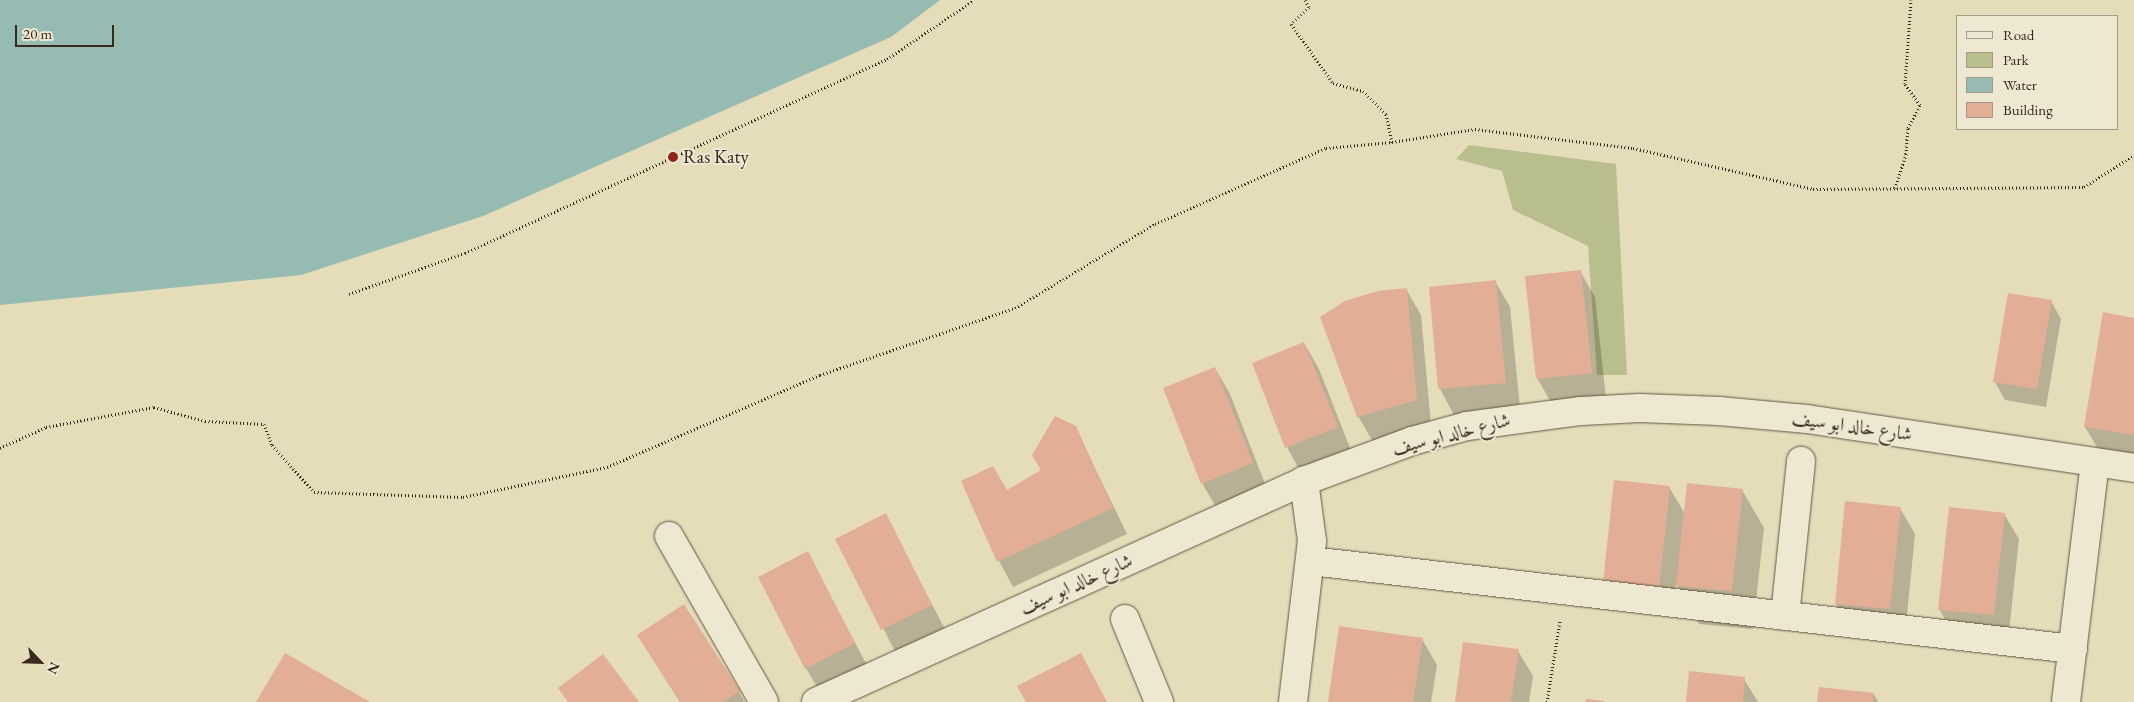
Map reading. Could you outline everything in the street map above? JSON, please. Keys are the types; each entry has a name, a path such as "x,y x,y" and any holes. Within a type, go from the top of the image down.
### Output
{"street":[{"name":"شارع خالد ابو سيف","path":"816,702 1304,481 1412,441 1467,426 1524,416 1640,408 1807,419 2134,468"},
{"path":"1785,616 1801,461"},
{"path":"2066,702 2095,463"},
{"path":"1294,702 1311,561 1312,521 1304,481"},
{"path":"669,536 764,702"},
{"path":"1311,561 2073,649"},
{"path":"1125,618 1159,702"}],"path":[{"path":"349,294 465,253 888,59 974,0"},
{"path":"1305,0 1309,7 1291,24 1333,84 1363,91 1386,114 1392,142"},
{"path":"1895,188 1906,154 1908,128 1920,105 1905,84 1911,0"},
{"path":"0,448 46,427 154,407 205,420 264,424 272,445 314,492 464,497 608,467 820,375 1015,308 1155,224 1326,148 1392,142 1475,129 1634,148 1813,189 2084,187 2134,155"},
{"path":"1547,702 1565,590"}],"green space":[{"path":"1469,145 1616,164 1627,375 1597,375 1588,246 1513,210 1502,171 1456,159"}],"water":[{"path":"0,0 940,0 891,37 483,216 301,275 0,305"}],"building":[{"path":"1581,270 1592,373 1536,379 1525,276"},
{"path":"1496,280 1506,383 1438,389 1429,287"},
{"path":"1407,288 1417,400 1357,417 1320,317 1345,301 1378,291"},
{"path":"2008,293 2052,300 2037,389 1993,382"},
{"path":"2103,312 2134,318 2134,435 2084,427"},
{"path":"1304,342 1338,427 1285,448 1252,363"},
{"path":"1215,367 1253,463 1201,484 1163,388"},
{"path":"1055,416 1076,426 1113,508 997,562 961,481 993,466 1007,490 1041,470 1032,455"},
{"path":"1614,480 1670,486 1659,589 1603,583"},
{"path":"1687,483 1743,489 1732,591 1676,586"},
{"path":"1845,501 1901,507 1890,609 1835,604"},
{"path":"1949,507 2005,513 1994,615 1938,610"},
{"path":"886,513 932,605 881,630 835,539"},
{"path":"808,551 855,643 805,669 758,577"},
{"path":"684,604 740,691 722,702 680,702 637,635"},
{"path":"1339,626 1423,638 1413,702 1328,702"},
{"path":"1463,642 1519,649 1511,702 1455,702"},
{"path":"285,653 370,702 256,702"},
{"path":"1081,653 1107,702 1026,702 1017,686"},
{"path":"603,654 639,702 568,702 558,688"},
{"path":"1689,671 1745,677 1743,702 1686,702"},
{"path":"1819,687 1874,693 1873,702 1817,702"},
{"path":"1586,699 1604,701 1604,702 1586,702"}],"place":[{"name":"Ras Katy","path":"673,157"}]}
